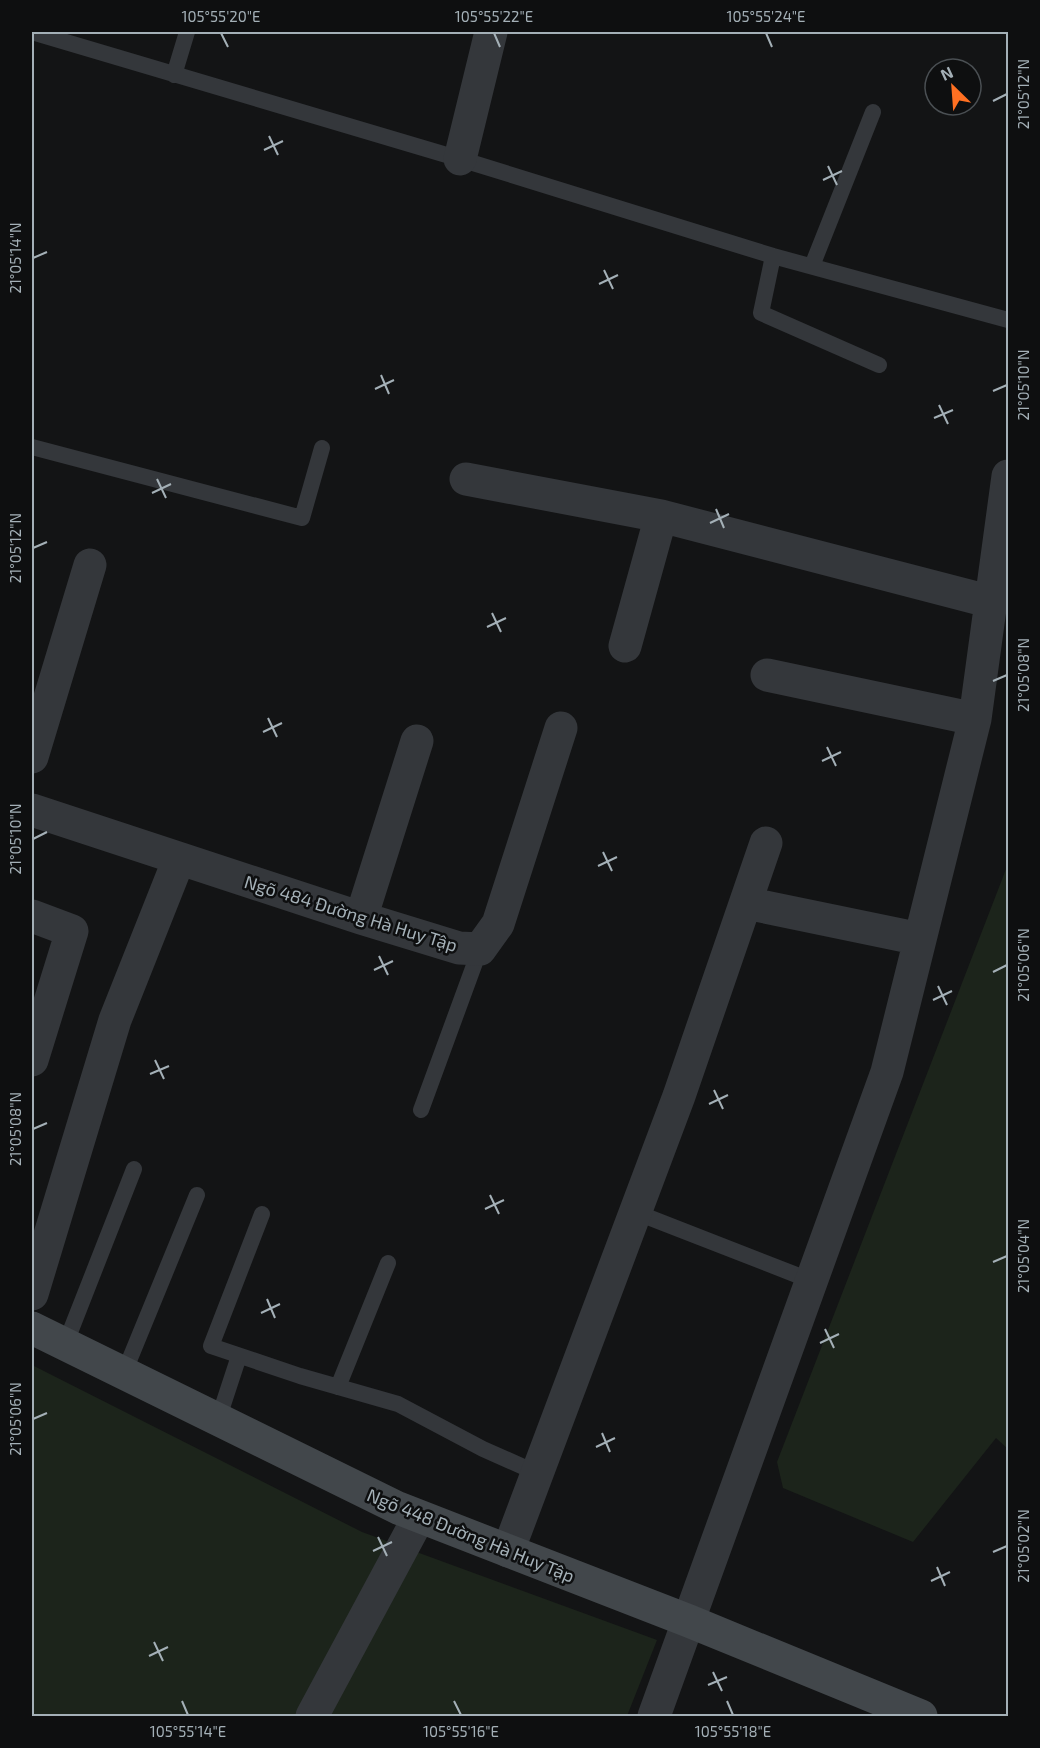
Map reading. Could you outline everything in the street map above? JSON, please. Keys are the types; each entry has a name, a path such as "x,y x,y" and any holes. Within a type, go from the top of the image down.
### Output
{"street":[{"path":"460,159 491,32"},
{"path":"654,1716 887,1072 975,719 996,617 1008,476"},
{"path":"466,479 661,516 996,617"},
{"path":"626,646 661,516"},
{"path":"32,757 90,565"},
{"path":"767,675 975,719"},
{"name":"Ngõ 484 Đường Hà Huy Tập","path":"32,810 361,918 459,948 480,949 498,924 561,728"},
{"path":"361,918 417,741"},
{"path":"508,1551 679,1096 766,843"},
{"path":"32,1294 115,1020 179,859"},
{"path":"746,903 920,939"},
{"path":"32,916 72,931 32,1060"},
{"name":"Ngõ 448 Đường Hà Huy Tập","path":"32,1328 398,1508 921,1716"},
{"path":"312,1716 420,1517"}],"lane":[{"path":"32,32 460,159 773,256 1008,320"},
{"path":"174,75 187,32"},
{"path":"812,266 873,112"},
{"path":"773,256 761,313 879,365"},
{"path":"32,447 302,518 322,448"},
{"path":"421,1110 480,949"},
{"path":"65,1345 134,1169"},
{"path":"124,1373 197,1196"},
{"path":"635,1212 812,1281"},
{"path":"262,1214 212,1346 398,1404 483,1449 537,1473"},
{"path":"338,1387 388,1263"},
{"path":"218,1420 239,1356"}],"shaded area":[{"path":"1008,864 1008,1449 996,1438 913,1542 783,1488 777,1462"},
{"path":"32,1365 362,1532 657,1640 627,1716 32,1716"}]}
